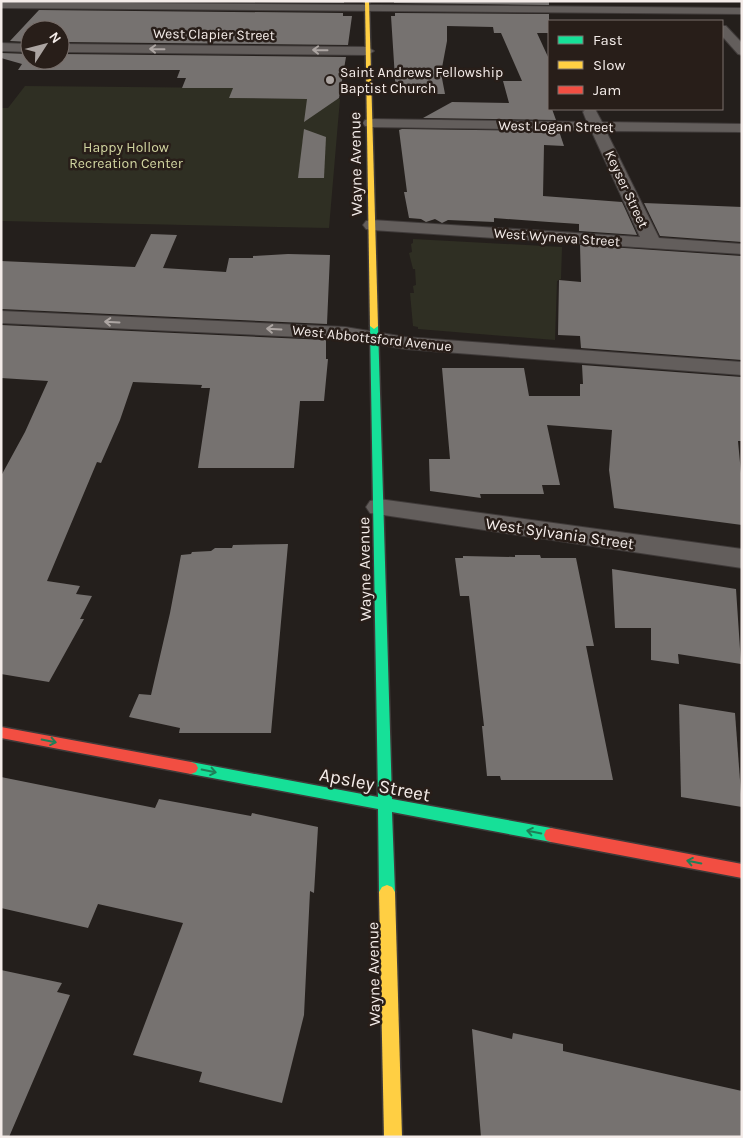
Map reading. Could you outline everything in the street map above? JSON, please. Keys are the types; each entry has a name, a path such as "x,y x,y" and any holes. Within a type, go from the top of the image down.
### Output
{"main road":[{"name":"Wayne Avenue","path":"367,5 393,1137"},
{"name":"Apsley Street","path":"1,732 742,871"}],"street":[{"path":"696,1 713,20"},
{"path":"1,6 264,4 742,11"},
{"path":"546,7 546,23"},
{"path":"723,30 742,52"},
{"path":"1,48 20,48"},
{"name":"West Clapier Street","path":"70,48 368,51"},
{"name":"Keyser Street","path":"589,110 652,243"},
{"name":"West Logan Street","path":"370,123 742,128"},
{"name":"West Wyneva Street","path":"372,225 742,248"},
{"name":"West Abbottsford Avenue","path":"1,317 345,333 413,343 742,369"},
{"name":"West Sylvania Street","path":"379,507 742,559"}],"green space":[{"name":"Happy Hollow Recreation Center","path":"25,86 233,88 230,98 340,99 329,228 1,221 1,108 8,108"},
{"path":"413,239 562,247 561,279 557,281 555,340 418,329 418,327 413,326 410,293 414,293 413,286 416,285 415,269 413,269 409,253 412,252 411,244"}],"building":[{"path":"140,1 344,1 344,3"},
{"path":"394,1 549,1 549,5 394,3"},
{"path":"39,10 343,13 343,16 352,16 348,45 70,42 70,20 30,20"},
{"path":"395,13 549,14 548,33 537,33 548,57 548,110 552,110 556,120 423,118 452,102 509,103 503,81 522,81 501,33 494,33 493,27 447,26 447,41 441,73 445,94 396,94 391,16 395,16"},
{"path":"20,30 20,42 10,41"},
{"path":"1,53 20,54 20,63 1,58"},
{"path":"70,54 346,57 339,98 304,122 307,99 229,98 233,88 182,88 186,78 177,78 180,70 70,70"},
{"path":"304,129 326,137 324,178 298,178"},
{"path":"399,130 559,131 564,146 544,145 543,196 622,202 637,235 579,231 579,224 494,218 494,222 448,220 442,223 435,219 426,222 421,219 409,218 404,192 407,192"},
{"path":"644,203 742,207 742,242 660,236"},
{"path":"151,234 177,235 163,268 226,272 229,258 253,258 253,256 288,254 330,255 327,324 1,309 1,261 135,267"},
{"path":"580,245 742,256 742,360 581,348 580,336 558,335 559,280 581,282"},
{"path":"1,325 326,340 326,359 328,359 324,401 300,401 294,468 198,468 210,388 201,388 202,385 133,382 120,420 101,463 97,462 47,581 80,586 76,594 92,596 80,619 84,619 49,682 1,674 1,476 25,432 48,381 1,378"},
{"path":"582,365 742,377 742,441 738,441 742,484 742,525 614,508 609,470 612,430 547,425 560,485 542,485 544,494 480,494 481,498 430,491 429,459 450,459 442,368 524,368 529,396 580,396 580,384 583,384"},
{"path":"288,544 271,733 179,733 180,728 129,717 139,694 151,695 181,555 191,554 192,552 211,551 215,548 232,548 233,545"},
{"path":"515,555 540,555 541,558 576,558 594,646 586,646 613,780 501,780 500,776 487,776 482,726 484,726 469,596 460,596 455,558 463,558 463,556 515,557"},
{"path":"612,569 736,589 741,664 678,654 679,664 651,660 651,628 615,628"},
{"path":"679,704 735,713 742,807 681,797"},
{"path":"1,777 155,808 159,799 251,816 252,813 318,827 314,893 310,891 304,1015 282,1103 199,1082 202,1072 133,1055 183,923 98,904 88,928 1,908"},
{"path":"1,970 62,983 57,992 70,995 9,1137 1,1137"},
{"path":"472,1029 512,1039 513,1033 563,1044 563,1051 742,1091 742,1137 481,1137"}],"traffic: fast":[{"path":"374,326 387,892"},
{"path":"191,768 551,835"}],"traffic: slow":[{"path":"367,1 374,326"},
{"path":"387,892 393,1137"}],"traffic: jam":[{"path":"1,732 191,768"},
{"path":"551,835 742,871"}],"place":[{"name":"Saint Andrews Fellowship Baptist Church","path":"330,80"}]}
